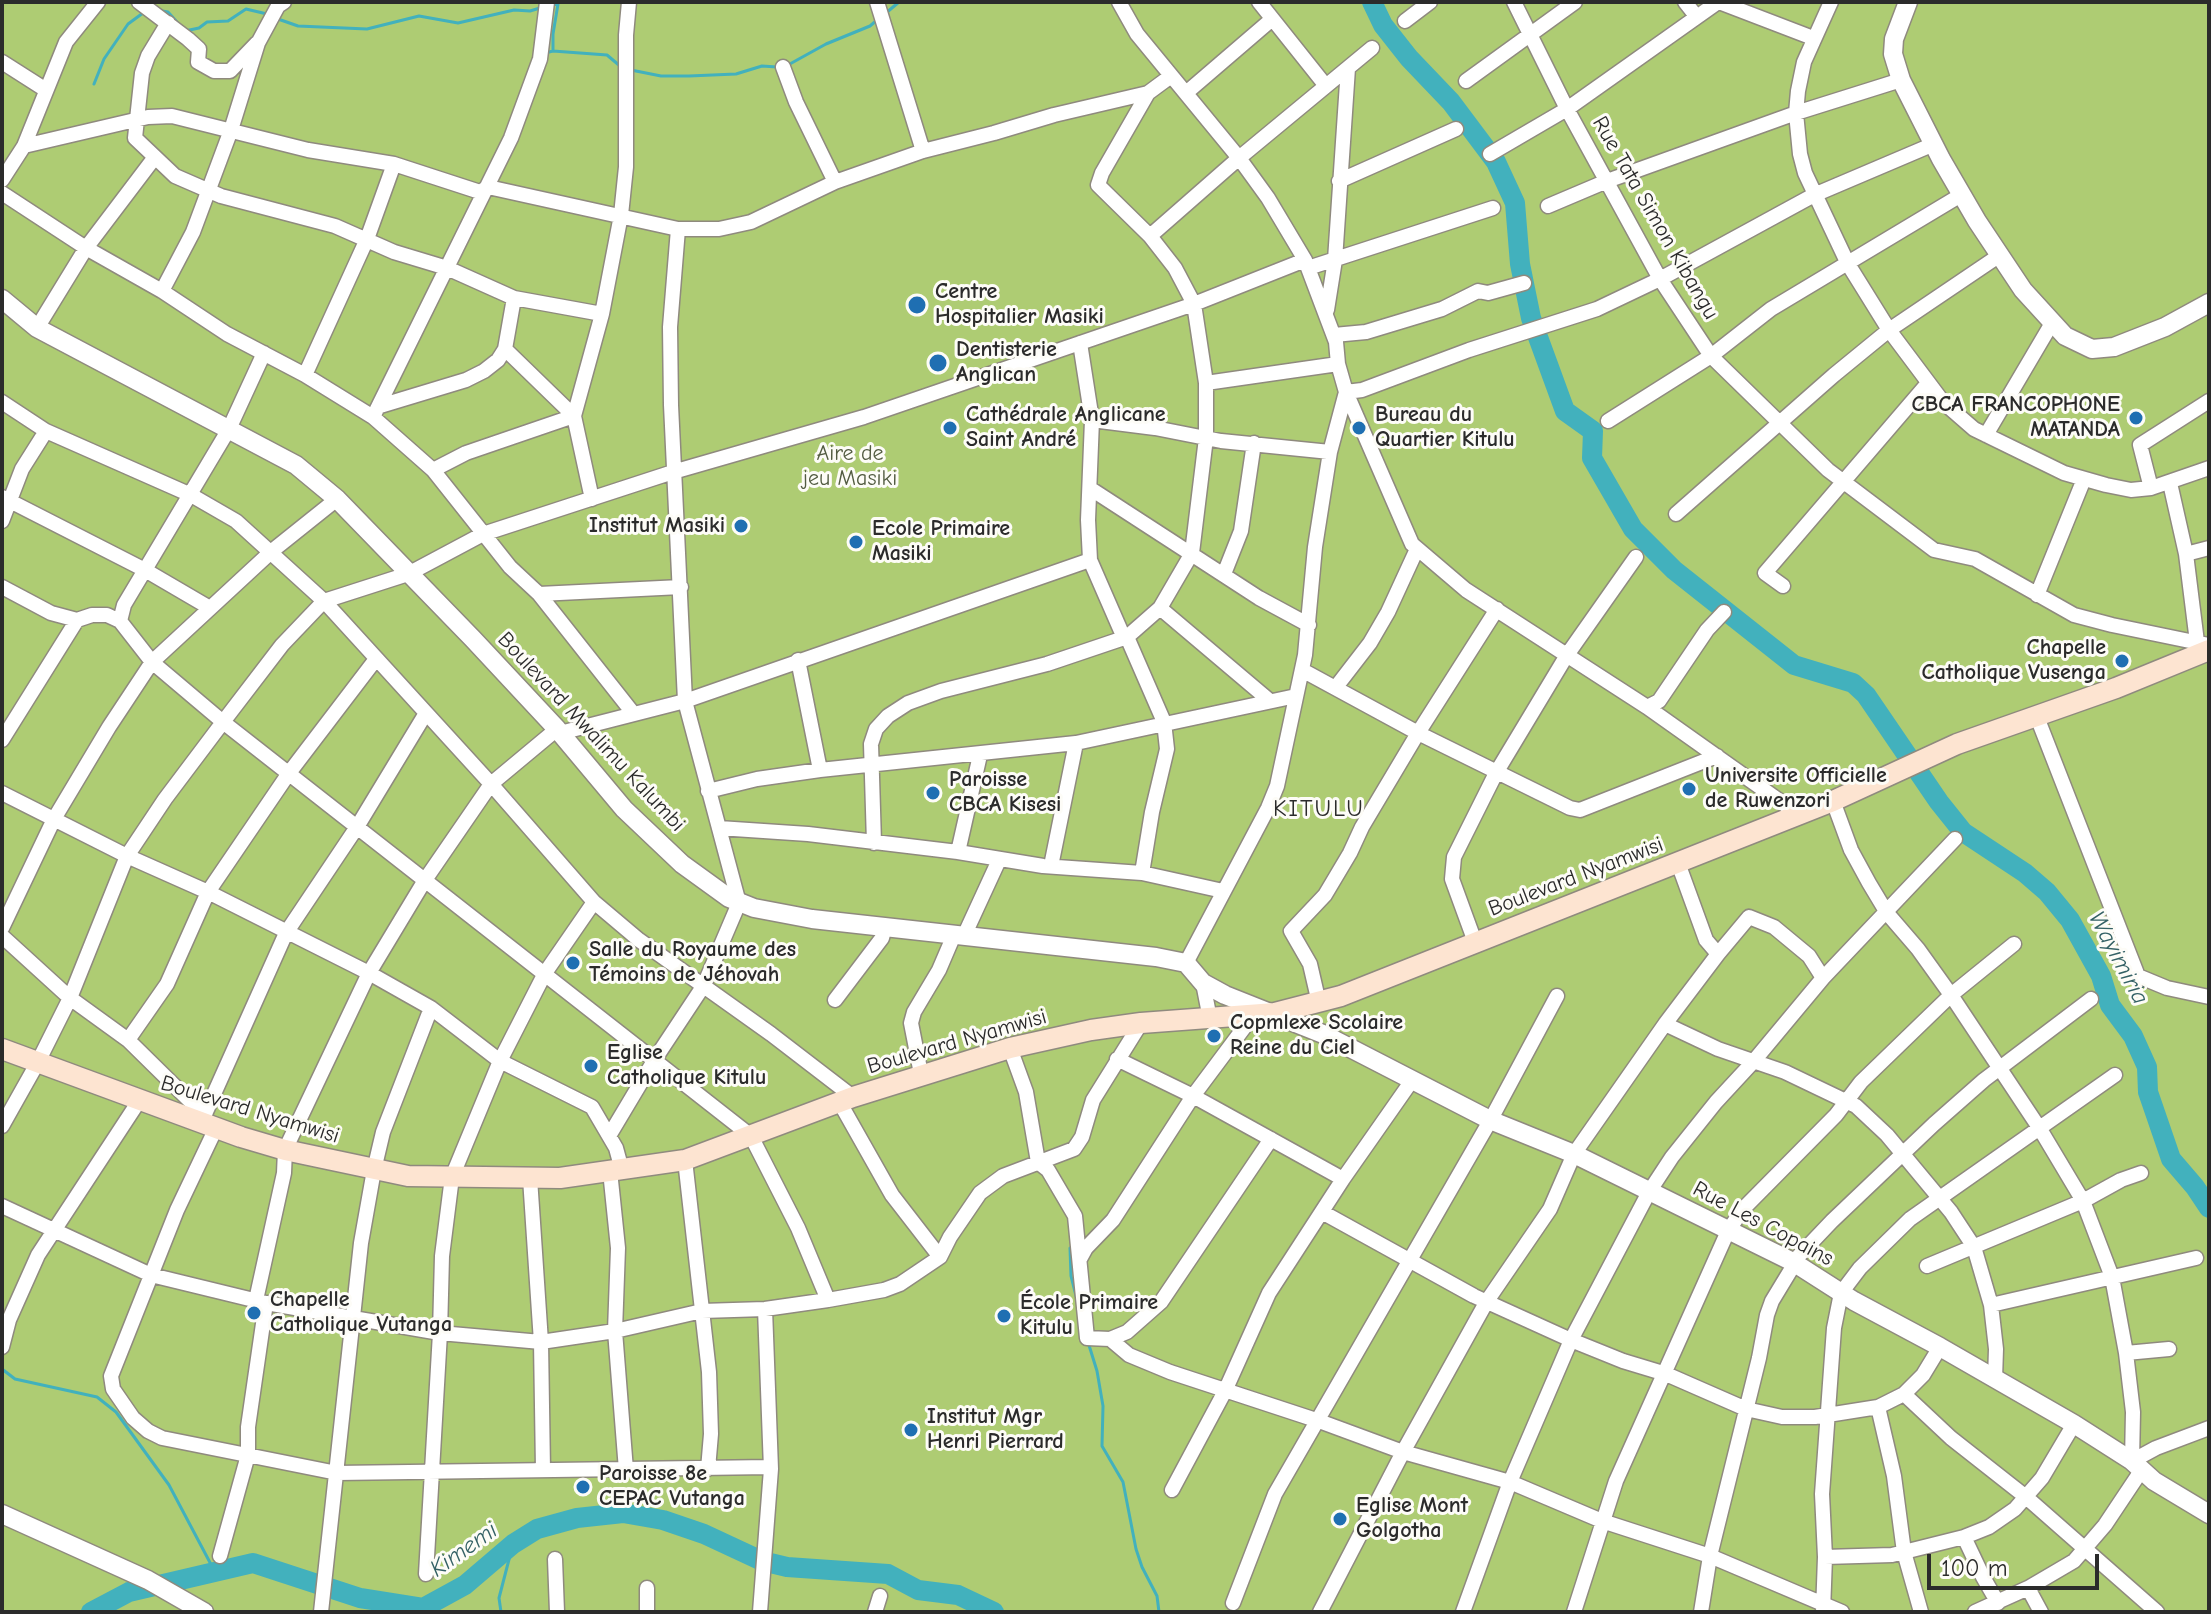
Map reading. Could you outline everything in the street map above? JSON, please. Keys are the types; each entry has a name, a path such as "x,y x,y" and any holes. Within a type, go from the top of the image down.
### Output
{"main road":[{"name":"Boulevard Nyamwisi","path":"2,1049 139,1101 208,1121 285,1150 408,1176 560,1178 685,1160 921,1074 1010,1048 1091,1030 1141,1023 1252,1017 1319,1003 1833,801 1957,744 2116,688 2205,646"}],"street":[{"path":"2,180 24,146 66,42 97,2"},
{"path":"139,2 199,49 198,62 214,71 230,71 258,43"},
{"path":"376,411 511,138 540,59 547,2"},
{"path":"592,499 574,416 602,314 621,215 626,167 629,2"},
{"path":"877,2 923,151"},
{"path":"1120,2 1137,34 1268,198 1307,264 1334,335 1346,392 1412,544 1466,590 1647,707 1798,814"},
{"path":"1259,2 1326,86"},
{"path":"1405,21 1430,2"},
{"name":"Rue Tata Simon Kibangu","path":"1514,2 1567,109 1660,279 1711,356 1779,425 1843,483 1934,550 1975,559 2074,615 2205,646"},
{"path":"1466,81 1575,2"},
{"path":"1685,2 1696,16"},
{"path":"1490,154 1567,109 1718,2 1813,38"},
{"path":"1831,2 1804,62 1796,113 1800,154 1814,195 1848,264 1889,330 1943,402 1974,429 2064,473 2084,479 2131,490 2170,483 2209,468"},
{"path":"1908,2 1894,39 1893,54 1901,80 1961,195 2015,279 2052,323 2077,344 2092,349 2114,347 2165,327 2209,303"},
{"path":"162,291 193,232 231,130 258,43 279,3"},
{"path":"1186,93 1271,20"},
{"path":"168,23 148,56 142,73 135,138 175,176 207,191 335,226 394,252 447,268 514,298 602,314"},
{"path":"1150,236 1372,48"},
{"path":"2,62 46,90"},
{"path":"783,67 796,102 835,182"},
{"path":"1326,312 1335,260 1348,68"},
{"path":"24,146 148,117 172,116 308,150 394,164 480,192 488,187 678,229 733,227 751,222 835,182 923,151 1148,93 1171,76"},
{"path":"1548,206 1607,181 1796,113 1901,80"},
{"path":"874,843 871,744 876,729 888,716 908,703 965,684 1087,652 1126,637 1160,608 1192,553 1206,438 1206,383 1194,304 1175,268 1150,236 1101,190 1098,181 1148,93"},
{"path":"1339,181 1456,129"},
{"path":"1346,392 1362,390 1597,309 1660,279 1814,195 1934,144"},
{"path":"37,328 86,248 155,157"},
{"path":"305,375 367,239 394,164"},
{"path":"2,193 227,334 376,411 433,470 510,567 539,594 633,713"},
{"path":"1608,421 1711,356 1771,309 1961,195"},
{"path":"2,1126 70,998 127,856 165,799 282,645 324,601 408,574 483,534 673,472 864,417 1307,264 1335,260 1493,208"},
{"path":"609,1136 704,985 739,903 685,701 673,472 670,327 678,229"},
{"path":"1676,514 1889,330 2000,255"},
{"path":"1334,335 1366,332 1442,309 1478,291 1488,293 1524,283"},
{"path":"376,411 466,380 498,360 505,349 514,298"},
{"name":"Boulevard Mwalimu Kalumbi","path":"2,299 37,328 296,465 337,499 473,639 558,731 624,809 682,864 739,903 782,914 1186,963"},
{"path":"1986,435 2052,323"},
{"path":"1080,343 1092,420 1088,520 1090,560 1164,722 1167,749 1142,873"},
{"path":"505,349 574,416"},
{"path":"120,621 124,605 229,429 264,353"},
{"path":"1206,383 1338,364"},
{"path":"1783,586 1765,573 1928,383"},
{"path":"1275,1013 1225,995 1203,983 1186,963 1277,786 1302,670 1315,547 1330,452 1346,392"},
{"path":"2151,488 2140,445 2209,401"},
{"path":"2,402 46,431 191,495 236,521 272,551 324,601 594,902 639,940 704,985 846,1100 892,1195 940,1257"},
{"path":"433,470 466,453 574,416"},
{"path":"1092,420 1206,438 1330,452"},
{"path":"2,521 5,500 46,431"},
{"path":"1224,574 1241,531 1254,443"},
{"path":"2037,595 2084,479"},
{"path":"2170,483 2205,646"},
{"path":"1091,489 1309,625"},
{"path":"2,928 54,819 152,662 272,551 337,499"},
{"path":"5,500 145,570 210,608"},
{"path":"2186,554 2209,548"},
{"path":"1336,687 1370,643 1425,556"},
{"path":"1475,942 1452,879 1454,857 1496,773 1567,655 1636,557"},
{"path":"220,1556 248,1455 261,1302 284,1173 285,1150 369,973 425,880 491,784 558,731 685,701 1090,560"},
{"path":"2,587 51,613 77,620 92,615 107,615 120,621 152,662 223,722 751,1136 798,1228 828,1300"},
{"path":"539,594 681,587"},
{"path":"1160,608 1270,701"},
{"path":"1319,1003 1310,964 1291,931 1325,895 1418,733 1497,609"},
{"path":"1647,707 1659,701 1707,630 1724,612"},
{"path":"2,740 77,620"},
{"path":"128,1040 167,984 208,892 289,773 376,659"},
{"path":"798,660 820,770"},
{"path":"1302,670 1557,804 1580,810 1717,756"},
{"path":"708,791 757,779 820,770 1076,743 1296,696"},
{"path":"426,713 357,827 286,933 208,1121 177,1210 111,1376 113,1389 133,1418 162,1438 337,1473 770,1467"},
{"path":"2037,717 2138,976 2167,988 2209,997"},
{"path":"1051,866 1076,743"},
{"path":"958,852 980,755"},
{"path":"2,793 369,973 431,1008 500,1061 592,1107 616,1148 618,1248 615,1331 626,1470"},
{"path":"1833,801 1851,850 1887,913 1951,995 2040,1129 2083,1201 2112,1277 2126,1353 2136,1466"},
{"path":"719,828 808,834 999,860 1142,873 1223,891"},
{"path":"1463,1612 1510,1482 1571,1340 1649,1192 1672,1157 1716,1102 1823,978 1955,839"},
{"path":"921,1074 911,1023 914,1012 999,860"},
{"path":"1678,863 1706,940 1718,954"},
{"path":"426,1574 442,1256 452,1177 500,1061 545,973 594,902"},
{"path":"1320,1612 1403,1452 1487,1301 1550,1209 1574,1154 1718,954 1749,917 1774,927 1809,956 1823,978"},
{"path":"835,1000 882,938 885,927"},
{"path":"2,936 70,998 128,1040 208,1121"},
{"path":"1574,1612 1602,1521 1637,1433 1728,1231 1743,1209 1836,1115 1861,1082 1951,995 2014,944"},
{"path":"1203,983 1210,1019"},
{"path":"1233,1603 1275,1494 1411,1260 1557,996"},
{"path":"1701,1612 1710,1556 1767,1315 1794,1263 1902,1152 1999,1069 2091,999"},
{"path":"322,1607 361,1243 374,1170 383,1132 431,1008"},
{"name":"Rue Les Copains","path":"1275,1013 1323,1034 1490,1120 1574,1154 1794,1263 1841,1293 2074,1424 2209,1514"},
{"path":"1080,1259 1134,1191 1193,1096 1252,1017"},
{"path":"2,1206 151,1275 261,1302 440,1333 541,1342 615,1331 702,1311 765,1309 828,1300 900,1284 940,1257 980,1193 1003,1176 1074,1149 1082,1137 1093,1100 1141,1023"},
{"path":"1665,1024 1753,1062 1785,1072 1845,1101 1865,1113 1902,1152 1960,1223 1974,1247 1991,1305 1996,1349 1995,1379"},
{"path":"1010,1048 1026,1092 1038,1162 1048,1170 1075,1216 1087,1338 1110,1339 1127,1332 1161,1302 1271,1139"},
{"path":"1117,1059 1193,1096 1343,1179"},
{"path":"1824,1608 1822,1494 1834,1328 1841,1293 1875,1252 1910,1219 2115,1075"},
{"path":"1172,1490 1225,1391 1269,1293 1413,1079"},
{"path":"2,1347 9,1320 38,1255 139,1101"},
{"path":"685,1160 711,1412 708,1469"},
{"path":"1927,1266 2083,1201 2141,1173"},
{"path":"530,1178 541,1342 543,1470"},
{"path":"1322,1212 1487,1301 1571,1340 1666,1374 1746,1409 1795,1418 1878,1407 1904,1394 1923,1375 1940,1347"},
{"path":"1991,1305 2196,1258"},
{"path":"760,1612 770,1467 765,1309"},
{"path":"1110,1339 1129,1355 1225,1391 1403,1452 1510,1482 1602,1521 1710,1556 1824,1608 1842,1612"},
{"path":"2126,1353 2169,1349"},
{"path":"1904,1394 1951,1438 2026,1497 2157,1612"},
{"path":"1878,1407 1894,1476 1904,1552 1921,1612"},
{"path":"1825,1557 1904,1552 1964,1537 1989,1527 2026,1497 2052,1463 2074,1424"},
{"path":"1975,1612 2028,1588 2074,1561 2086,1550 2136,1466 2156,1448 2209,1428"},
{"path":"2,1514 148,1580 184,1606 204,1612"},
{"path":"1964,1537 1998,1603"},
{"path":"555,1559 557,1612"},
{"path":"647,1588 647,1612"},
{"path":"2028,1588 2041,1612"},
{"path":"875,1612 880,1596"}],"green space":[{"name":"Aire de jeu Masiki","path":"2,2 2209,2 2209,1612 2,1612"}],"waterway":[{"path":"886,13 899,2"},
{"name":"Wayimiria","path":"1372,2 1383,25 1451,102 1496,162 1515,203 1520,264 1531,318 1565,411 1593,431 1592,458 1633,529 1674,570 1794,665 1853,683 1866,695 1963,832 2025,873 2047,892 2070,920 2101,976 2110,1005 2133,1036 2147,1067 2148,1092 2171,1159 2209,1208"},
{"path":"552,5 558,4 553,51"},
{"path":"278,19 298,26 367,29 419,16 458,23 514,10 540,8"},
{"path":"185,31 199,28 207,22 228,21 246,9 267,14"},
{"path":"162,11 168,12 177,22"},
{"path":"94,84 104,59 128,24 143,13"},
{"path":"788,65 877,20"},
{"path":"545,53 607,55 620,66"},
{"path":"631,70 661,76 689,76 736,74 762,66 777,67"},
{"path":"1070,1248 1071,1276 1076,1296"},
{"path":"1088,1342 1103,1406 1102,1446 1123,1482 1136,1549 1157,1596 1159,1612"},
{"name":"Kimemi","path":"2,1369 15,1379 97,1397 116,1412 169,1485 215,1572"},
{"name":"Kimemi","path":"91,1612 129,1592 253,1563 360,1598 423,1608 465,1585 513,1544 537,1529 577,1518 623,1513 663,1520 704,1534 762,1561 787,1567 888,1574 918,1590 958,1595 994,1612"},
{"path":"501,1612 499,1598 513,1544"}],"place":[{"name":"Centre Hospitalier Masiki","path":"917,305"},
{"name":"Dentisterie Anglican","path":"938,363"},
{"name":"CBCA FRANCOPHONE MATANDA","path":"2136,418"},
{"name":"Cathédrale Anglicane Saint André","path":"950,428"},
{"name":"Bureau du Quartier Kitulu","path":"1359,428"},
{"name":"Institut Masiki","path":"741,526"},
{"name":"Ecole Primaire Masiki","path":"856,542"},
{"name":"Chapelle Catholique Vusenga","path":"2122,661"},
{"name":"Universite Officielle de Ruwenzori","path":"1689,789"},
{"name":"Paroisse CBCA Kisesi","path":"933,793"},
{"name":"Salle du Royaume des Témoins de Jéhovah","path":"573,963"},
{"name":"Copmlexe Scolaire Reine du Ciel","path":"1214,1036"},
{"name":"Eglise Catholique Kitulu","path":"591,1066"},
{"name":"Chapelle Catholique Vutanga","path":"254,1313"},
{"name":"École Primaire Kitulu","path":"1004,1316"},
{"name":"Institut Mgr Henri Pierrard","path":"911,1430"},
{"name":"Paroisse 8e CEPAC Vutanga","path":"583,1487"},
{"name":"Eglise Mont Golgotha","path":"1340,1519"}],"district":[{"name":"KITULU","path":"1319,809"}]}
